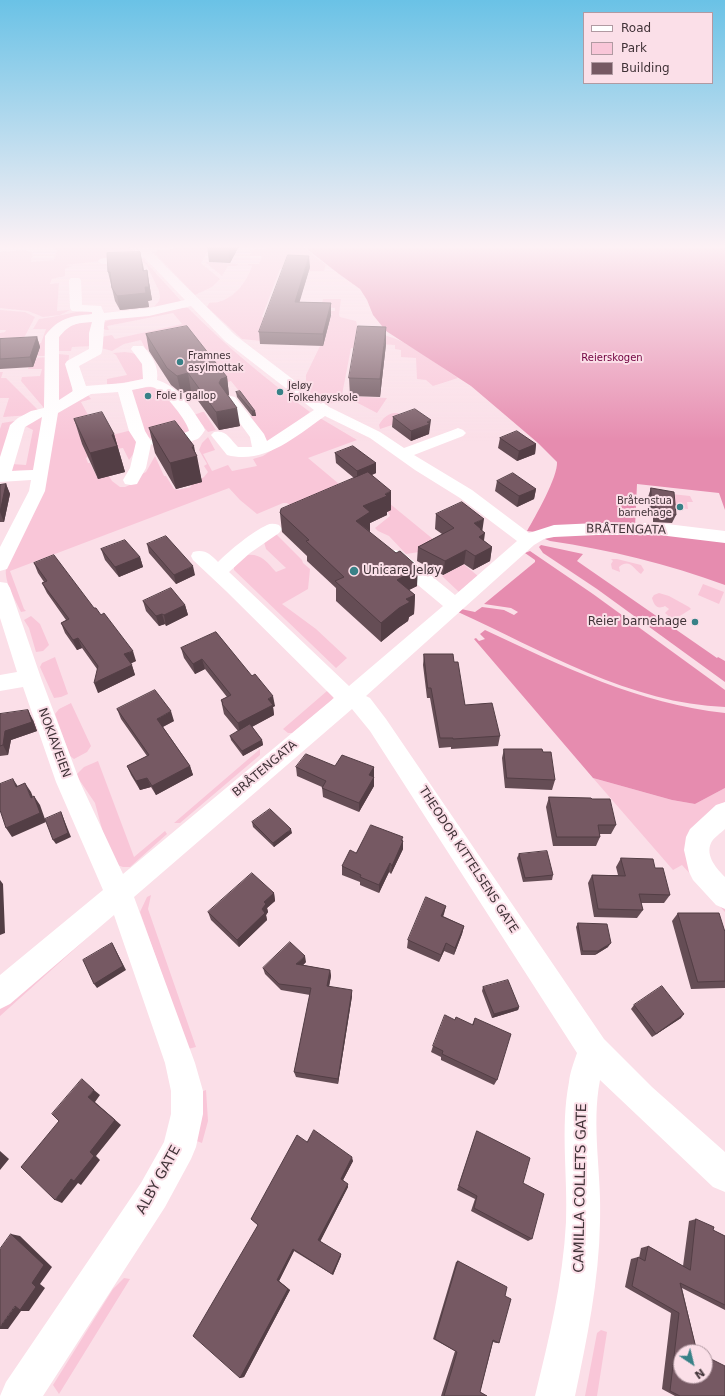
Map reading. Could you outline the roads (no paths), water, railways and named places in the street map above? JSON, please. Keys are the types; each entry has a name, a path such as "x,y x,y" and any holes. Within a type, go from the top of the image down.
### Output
{"street":[{"path":"81,393 72,364 96,351 96,333 99,317 97,311"},
{"path":"0,565 37,491 41,474 51,411 52,336 62,325 82,319 153,311"},
{"path":"203,311 230,338 321,408"},
{"path":"140,326 170,319"},
{"path":"96,333 110,332"},
{"path":"138,349 149,363 152,374 149,383"},
{"path":"52,352 88,355"},
{"path":"41,474 1,477 18,425 36,414 51,411 88,390 149,383 160,384 190,418 197,430 191,436 158,442 144,442"},
{"path":"124,387 137,431 144,442 138,468 131,480"},
{"path":"230,400 258,437 260,450"},
{"path":"219,435 233,452 243,454 260,450 273,444 327,403 338,404 363,417 363,421 359,427 402,454 430,474 466,494 528,541"},
{"path":"402,454 458,433"},
{"path":"218,573 224,565 235,556 273,529"},
{"name":"BRÅTENGATA","path":"0,994 349,698 456,606 528,541 538,535 554,531 597,529 659,530 725,537"},
{"path":"379,542 456,606"},
{"name":"THEODOR KITTELSENS GATE","path":"200,556 333,685 349,698 362,704 378,725 593,1050 621,1080 725,1174"},
{"name":"NOKIAVEIEN","path":"0,588 30,678 68,782 118,893"},
{"path":"0,683 30,678"},
{"path":"725,813 699,837 697,850 702,872 725,896"},
{"name":"ALBY GATE","path":"20,1396 153,1195 179,1147 187,1114 187,1091 180,1063 126,910 118,893"},
{"name":"CAMILLA COLLETS GATE","path":"555,1396 568,1340 579,1280 583,1222 582,1118 584,1082 593,1050"}],"place":[{"name":"Framnes asylmottak","path":"180,362"},
{"name":"Jeløy Folkehøyskole","path":"280,392"},
{"name":"Fole i gallop","path":"148,396"},
{"name":"Bråtenstua barnehage","path":"680,507"},
{"name":"Unicare Jeløy","path":"354,571"},
{"name":"Reier barnehage","path":"695,622"}],"park label":[{"name":"Reierskogen","path":"612,358"}]}
